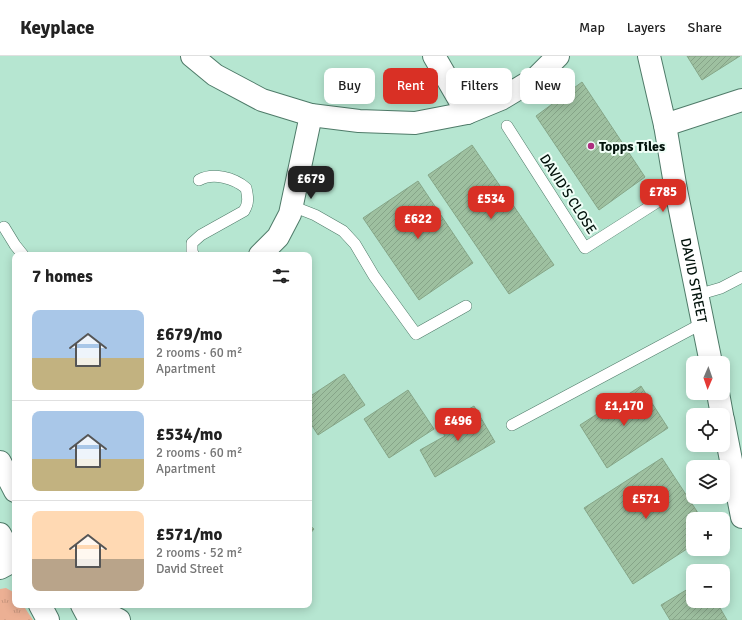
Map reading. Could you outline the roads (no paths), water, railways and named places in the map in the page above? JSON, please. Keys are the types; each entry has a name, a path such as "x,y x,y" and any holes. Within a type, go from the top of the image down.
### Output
{"street":[{"path":"192,56 215,75 262,100 310,115 359,121 415,123 467,113 501,99 536,78 558,56"},
{"path":"434,56 467,113"},
{"name":"DAVID STREET","path":"649,56 665,125 676,190 710,356"},
{"path":"665,125 742,100"},
{"path":"263,252 278,237 290,214 310,115"},
{"path":"730,445 739,479 742,517"},
{"path":"0,462 12,485"},
{"path":"0,534 11,562"},
{"path":"42,608 48,620"},
{"path":"84,608 90,620"},
{"path":"95,608 119,620"}],"lane":[{"name":"DAVID'S CLOSE","path":"507,126 585,248 676,190"},
{"path":"192,252 192,242 201,235 244,211 248,204 246,188 240,183 218,177 205,176 199,180"},
{"path":"292,206 315,215 343,231 355,244 374,276 416,334 466,306"},
{"path":"4,226 15,246 20,252"},
{"path":"698,295 722,288 742,277"},
{"path":"512,425 703,323"}],"place":[{"name":"Topps Tiles","path":"591,146"}]}
